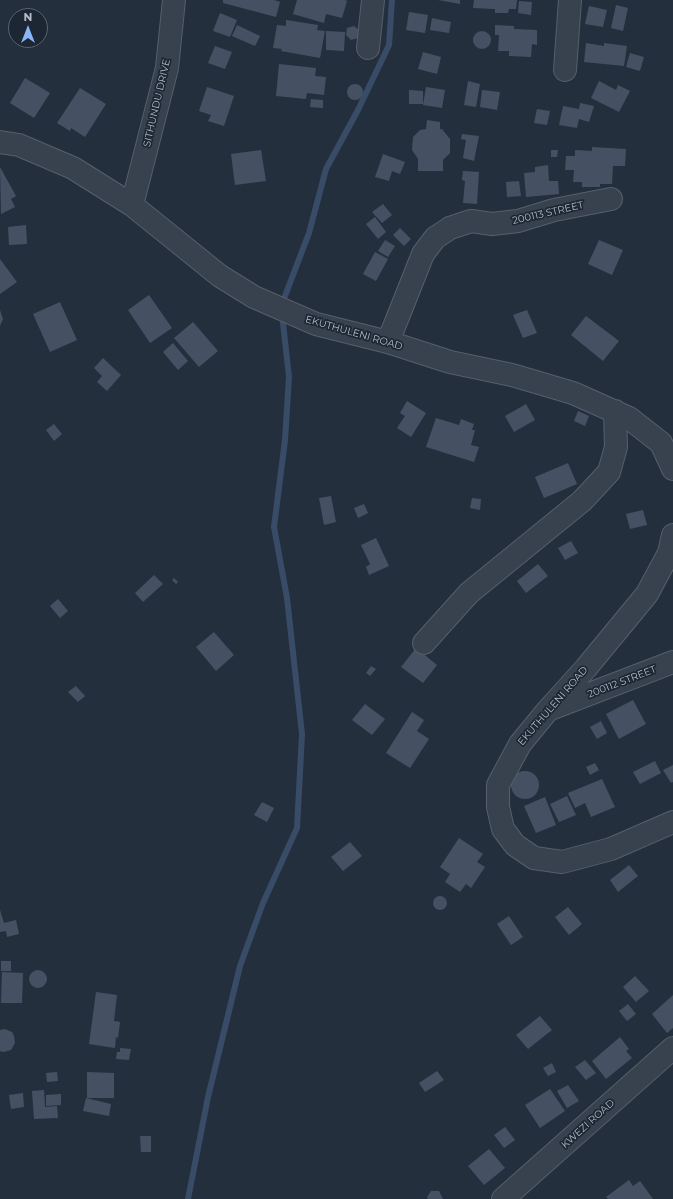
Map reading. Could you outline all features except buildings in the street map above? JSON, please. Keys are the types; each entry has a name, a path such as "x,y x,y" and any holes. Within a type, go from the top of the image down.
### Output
{"street":[{"name":"SITHUNDU DRIVE","path":"132,205 167,68 174,0"},
{"path":"368,48 373,0"},
{"path":"565,70 570,0"},
{"name":"EKUTHULENI ROAD","path":"0,142 19,146 73,168 132,205 220,276 254,297 316,324 388,342 450,362 512,375 573,392 629,418 661,442 673,469"},
{"name":"200113 STREET","path":"388,342 423,254 435,238 450,228 471,221 492,224 518,221 554,210 611,199"},
{"path":"424,643 468,593 582,502 609,472 616,447 614,411"},
{"name":"EKUTHULENI ROAD","path":"673,535 668,552 647,594 586,668 520,744 498,785 498,807 503,829 515,845 534,858 562,862 611,849 673,822"},
{"name":"200112 STREET","path":"548,710 673,662"},
{"name":"KWEZI ROAD","path":"503,1199 673,1048"}],"waterway":[{"path":"285,296 309,233 326,169 358,110 389,45 392,0"},
{"path":"188,1199 208,1097 240,966 263,903 297,828 302,734 287,598 274,527 285,440 289,377 283,323"}]}
